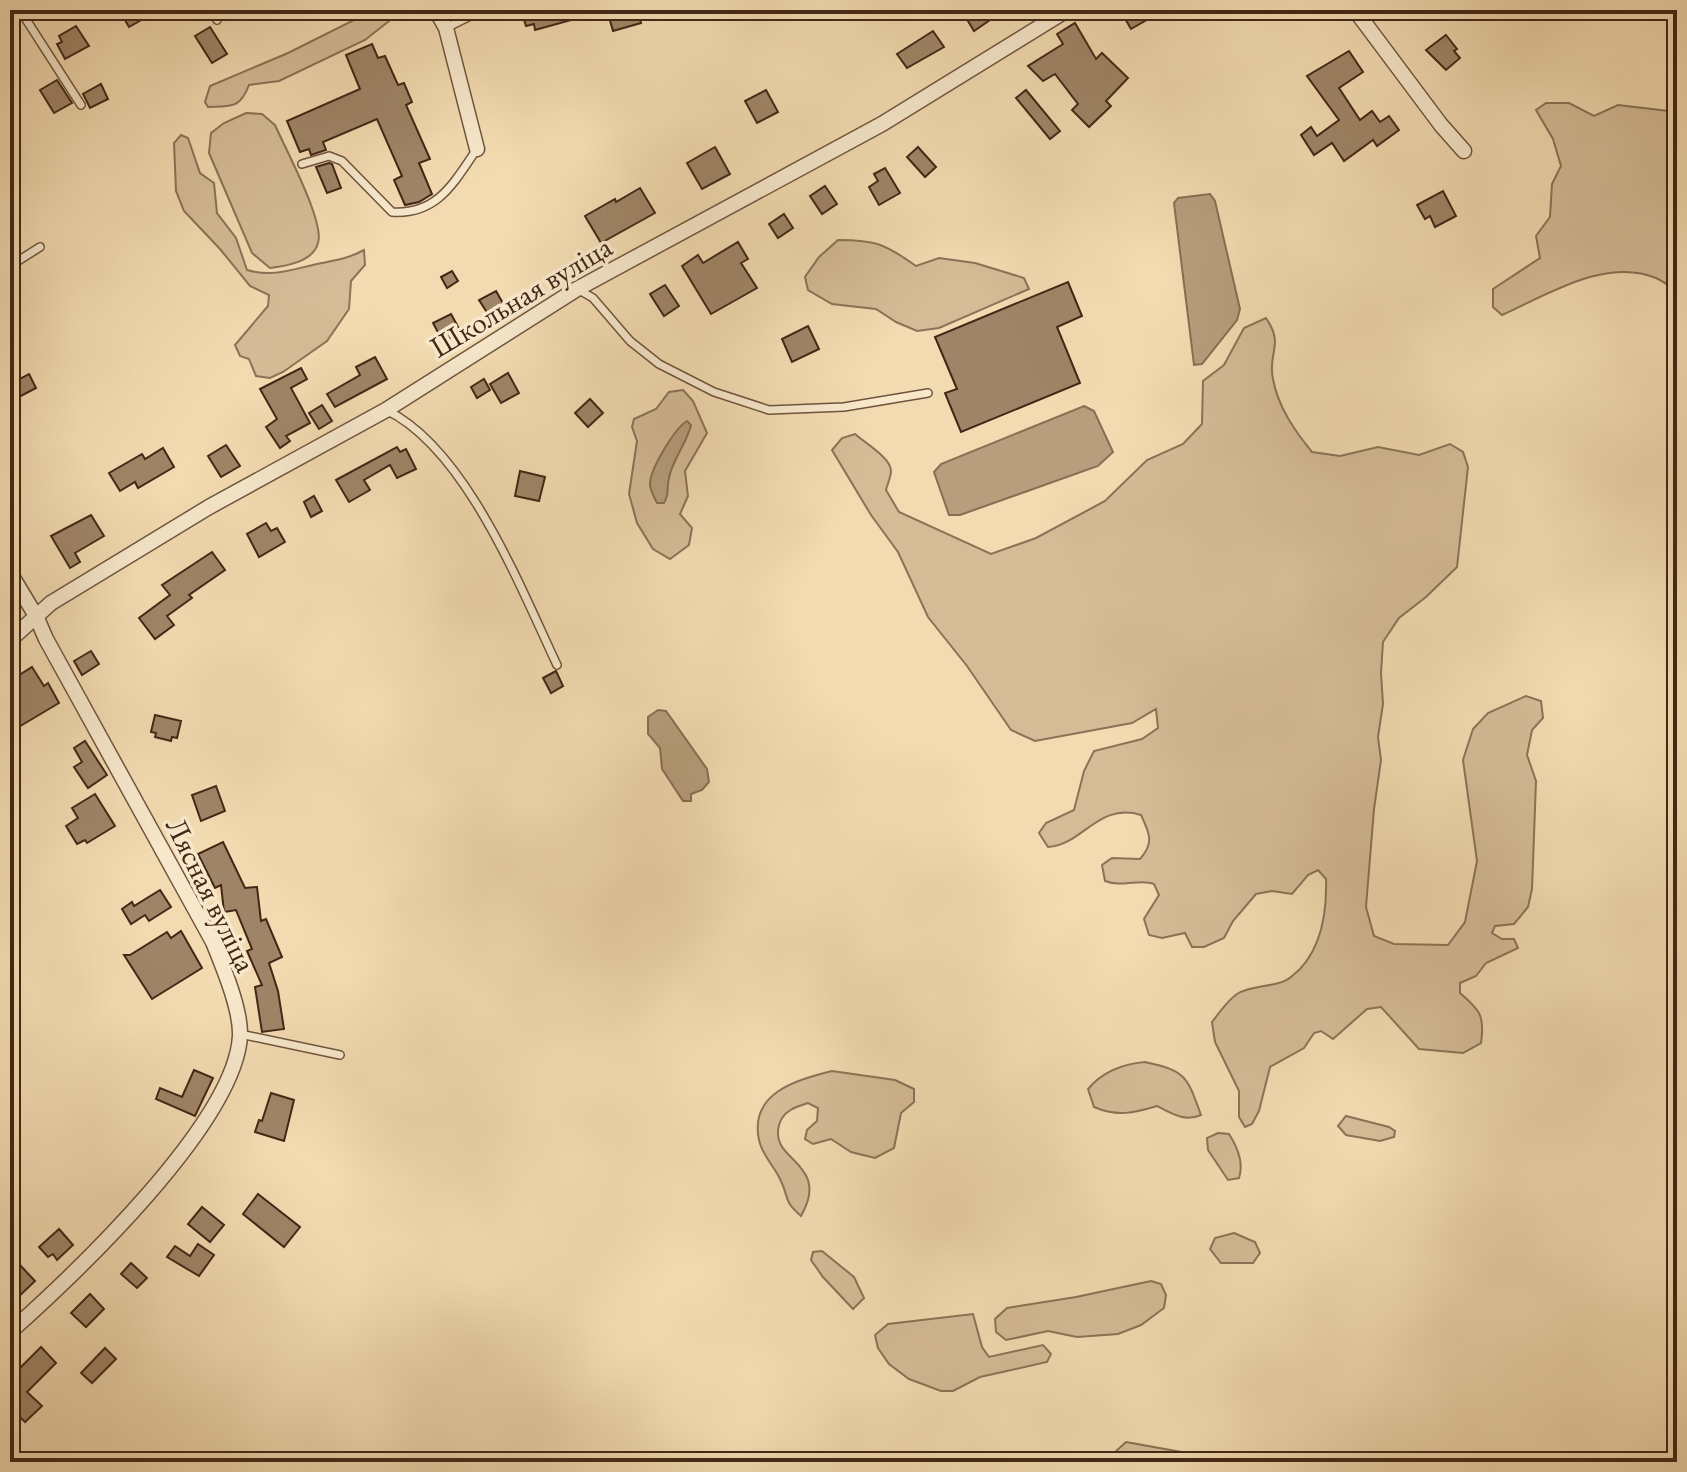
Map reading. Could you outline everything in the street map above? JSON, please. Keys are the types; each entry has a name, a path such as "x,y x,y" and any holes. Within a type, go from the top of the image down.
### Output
{"street":[{"path":"436,10 446,28 477,149"},
{"name":"Школьная вуліца","path":"10,640 51,603 209,507 386,410 577,289 882,124 1067,10"},
{"path":"1355,10 1464,151"},
{"name":"Лясная вуліца","path":"10,573 213,942 230,985 240,1034 232,1075 205,1122 139,1203 50,1296 10,1332"}],"lane":[{"path":"20,10 81,105"},
{"path":"212,10 217,20"},
{"path":"446,28 482,10"},
{"path":"302,164 329,156 342,161 392,212 410,213 428,207 444,196 477,149"},
{"path":"10,266 40,247"},
{"path":"577,289 593,298 630,341 659,364 714,392 769,410 844,407 928,393"},
{"path":"386,410 402,418 457,476 497,537 557,665"},
{"path":"240,1034 340,1055"}],"shaded area":[{"path":"374,10 403,10 365,40 279,81 249,85 234,105 208,107 205,102 210,86 288,53"},
{"path":"1546,103 1569,103 1594,116 1618,105 1677,112 1677,291 1656,278 1617,272 1577,281 1502,315 1493,307 1493,289 1540,258 1536,236 1550,217 1552,184 1561,166 1553,139 1536,110"},
{"path":"246,113 262,114 275,125 316,219 319,233 315,249 305,259 291,264 270,268 252,253 209,153 211,133"},
{"path":"181,135 188,138 200,173 214,183 217,213 236,238 247,270 267,273 285,271 364,250 365,265 351,281 349,309 327,341 270,378 256,376 249,359 240,356 235,345 268,306 269,295 250,286 184,211 176,191 174,143"},
{"path":"1210,194 1215,201 1240,309 1237,320 1202,364 1194,365 1174,203 1178,198"},
{"path":"838,240 880,245 916,266 939,258 975,263 1024,278 1029,289 939,328 917,331 876,309 832,304 808,290 805,277 819,257"},
{"path":"1266,318 1275,343 1272,370 1275,389 1283,409 1312,452 1340,456 1378,447 1419,455 1450,444 1463,452 1468,467 1457,567 1399,618 1383,642 1383,704 1378,737 1381,760 1366,907 1374,936 1394,944 1448,945 1465,922 1477,861 1463,760 1473,729 1488,713 1526,696 1541,701 1543,718 1532,730 1527,755 1536,781 1532,889 1528,907 1514,924 1495,926 1492,933 1502,939 1514,939 1518,948 1486,963 1476,976 1460,983 1460,993 1480,1014 1481,1043 1463,1053 1419,1049 1381,1007 1367,1009 1333,1039 1321,1031 1314,1033 1304,1048 1270,1067 1259,1111 1252,1124 1245,1127 1239,1117 1239,1091 1215,1042 1212,1022 1237,994 1286,980 1301,968 1316,945 1320,932 1326,879 1318,870 1308,875 1292,894 1272,891 1256,894 1233,921 1224,938 1204,947 1192,947 1185,933 1162,938 1149,935 1144,919 1159,895 1154,884 1105,881 1102,865 1112,858 1140,859 1145,853 1149,837 1141,815 1113,814 1060,845 1048,847 1039,833 1046,823 1074,810 1084,771 1094,751 1142,739 1158,728 1156,709 1132,723 1035,741 1011,730 967,666 928,617 898,552 871,515 832,450 842,438 855,434 890,466 886,490 899,512 991,554 1036,538 1105,501 1147,460 1183,444 1202,424 1203,381 1224,365 1244,328"},
{"path":"683,390 693,401 707,433 685,471 688,496 680,514 692,528 689,545 670,559 653,549 637,523 629,494 637,441 632,427 634,419 656,409 669,392"},
{"path":"1084,406 1094,411 1113,452 1098,466 960,515 949,515 934,472 941,464"},
{"path":"687,421 691,425 671,471 666,500 657,503 650,486 651,477 670,440"},
{"path":"658,710 666,711 707,769 709,782 702,790 691,794 691,801 683,801 662,769 660,748 648,734 648,717"},
{"path":"1145,1062 1170,1069 1184,1078 1201,1115 1184,1117 1157,1106 1126,1113 1094,1107 1088,1089 1100,1077 1128,1065"},
{"path":"832,1071 895,1080 914,1089 914,1102 901,1113 894,1148 875,1158 851,1152 831,1139 813,1144 805,1139 807,1130 817,1121 818,1108 808,1103 787,1113 779,1125 779,1142 804,1172 809,1185 808,1199 801,1216 789,1202 780,1179 763,1151 758,1124 761,1111 778,1091"},
{"path":"1346,1116 1389,1127 1395,1131 1394,1137 1380,1141 1346,1135 1338,1126"},
{"path":"1218,1133 1229,1134 1235,1145 1240,1161 1239,1178 1228,1180 1208,1150 1207,1138"},
{"path":"1234,1233 1255,1242 1260,1253 1253,1263 1221,1263 1210,1249 1215,1238"},
{"path":"822,1251 854,1277 864,1298 853,1309 811,1260 813,1252"},
{"path":"1151,1281 1161,1284 1166,1295 1164,1308 1141,1325 1118,1334 1077,1337 1048,1331 1006,1340 996,1332 995,1319 1007,1308"},
{"path":"973,1314 982,1347 989,1357 1043,1345 1051,1354 1047,1362 980,1377 953,1391 941,1391 909,1379 889,1364 878,1348 875,1335 888,1324"},
{"path":"1126,1442 1237,1462 1104,1462"}],"building":[{"path":"119,10 159,10 129,27"},
{"path":"521,10 593,10 593,14 535,30 534,24 526,26"},
{"path":"607,10 637,10 641,23 613,31"},
{"path":"975,10 983,10 990,20 974,31 965,16"},
{"path":"1120,10 1138,10 1145,21 1131,29"},
{"path":"1075,23 1096,59 1102,53 1128,78 1106,101 1111,106 1089,127 1072,110 1078,104 1055,74 1043,81 1028,66 1063,44 1057,34"},
{"path":"76,26 89,46 65,59 57,44 62,42 59,36"},
{"path":"210,27 227,54 212,63 195,36"},
{"path":"933,31 944,47 907,68 897,54"},
{"path":"1446,35 1460,58 1446,70 1426,50"},
{"path":"372,44 378,58 385,56 398,85 404,83 412,102 406,105 430,159 419,163 432,194 419,202 405,205 394,180 402,176 377,119 323,142 326,150 311,155 309,149 300,152 287,121 360,89 346,55"},
{"path":"1349,51 1363,72 1339,88 1360,120 1372,111 1380,122 1389,116 1399,130 1377,146 1373,140 1344,161 1332,143 1314,155 1301,135 1311,127 1317,136 1339,120 1307,76"},
{"path":"57,80 72,103 54,113 40,90"},
{"path":"101,84 108,99 90,108 83,94"},
{"path":"766,90 778,112 757,123 745,101"},
{"path":"1026,90 1060,131 1050,139 1016,98"},
{"path":"715,147 730,174 702,189 687,163"},
{"path":"918,147 936,167 925,177 907,157"},
{"path":"329,163 341,188 327,193 316,167"},
{"path":"885,168 900,193 879,205 869,187 878,181 874,174"},
{"path":"825,186 837,204 822,214 810,196"},
{"path":"640,188 655,213 601,243 585,216"},
{"path":"1443,191 1456,216 1435,227 1430,216 1425,219 1417,205"},
{"path":"784,214 793,228 778,238 769,224"},
{"path":"738,242 748,259 741,263 757,288 711,314 682,266 698,255 703,263"},
{"path":"452,271 458,281 447,288 441,277"},
{"path":"1068,282 1082,316 1057,327 1080,383 961,432 945,393 957,389 935,337"},
{"path":"665,285 679,306 664,316 650,294"},
{"path":"496,291 504,305 488,314 479,300"},
{"path":"451,314 461,332 443,342 433,323"},
{"path":"808,326 819,349 792,362 782,339"},
{"path":"375,357 387,379 335,407 327,394 360,375 356,367"},
{"path":"301,368 307,379 291,388 310,423 286,436 290,441 280,448 266,427 277,419 260,389"},
{"path":"508,373 519,393 501,403 490,384"},
{"path":"29,374 36,388 15,399 10,384"},
{"path":"484,379 490,390 477,398 471,387"},
{"path":"590,399 603,413 588,427 575,413"},
{"path":"322,405 332,421 319,429 309,413"},
{"path":"226,445 240,466 221,477 208,456"},
{"path":"397,447 400,452 406,449 416,469 397,478 390,465 364,480 370,490 349,502 336,480"},
{"path":"163,448 174,467 138,488 135,482 120,491 109,473 142,454 145,459"},
{"path":"520,471 545,477 539,501 515,496"},
{"path":"314,496 322,511 311,517 304,502"},
{"path":"91,515 104,536 75,553 80,562 70,568 51,536"},
{"path":"266,523 271,531 277,528 285,542 259,557 247,534"},
{"path":"212,552 225,570 189,595 192,598 167,616 174,625 155,639 139,618 170,595 162,585"},
{"path":"91,651 99,664 82,675 74,661"},
{"path":"32,667 44,686 48,683 59,703 17,728 10,717 10,706 20,699 10,681"},
{"path":"556,671 563,686 551,693 543,678"},
{"path":"155,715 181,721 177,738 172,737 171,741 155,737 156,733 151,732"},
{"path":"85,741 107,775 88,788 74,767 82,762 74,748"},
{"path":"216,786 225,811 201,821 192,795"},
{"path":"95,794 115,826 87,843 85,840 77,844 66,826 78,818 72,808"},
{"path":"223,842 245,888 257,887 261,921 266,919 282,957 269,963 278,991 284,1029 262,1032 255,987 262,985 247,951 252,949 236,910 224,912 221,885 215,888 198,854"},
{"path":"160,890 171,907 149,921 145,915 131,924 122,909 132,902 134,906"},
{"path":"181,931 202,968 152,999 124,955 130,955 167,932 171,938"},
{"path":"194,1070 213,1078 195,1116 156,1099 160,1088 182,1097"},
{"path":"271,1093 294,1100 284,1141 255,1132"},
{"path":"258,1194 300,1227 284,1247 243,1214"},
{"path":"202,1207 224,1225 210,1242 188,1224"},
{"path":"59,1229 73,1245 57,1260 53,1254 48,1257 39,1247"},
{"path":"198,1244 214,1255 199,1276 167,1257 175,1246 190,1256"},
{"path":"131,1263 147,1278 137,1288 121,1274"},
{"path":"19,1264 35,1281 10,1305 10,1273"},
{"path":"90,1294 104,1309 86,1327 71,1313"},
{"path":"41,1347 56,1363 27,1392 42,1406 25,1422 10,1407 10,1378"},
{"path":"105,1348 116,1359 92,1383 81,1373"}]}
